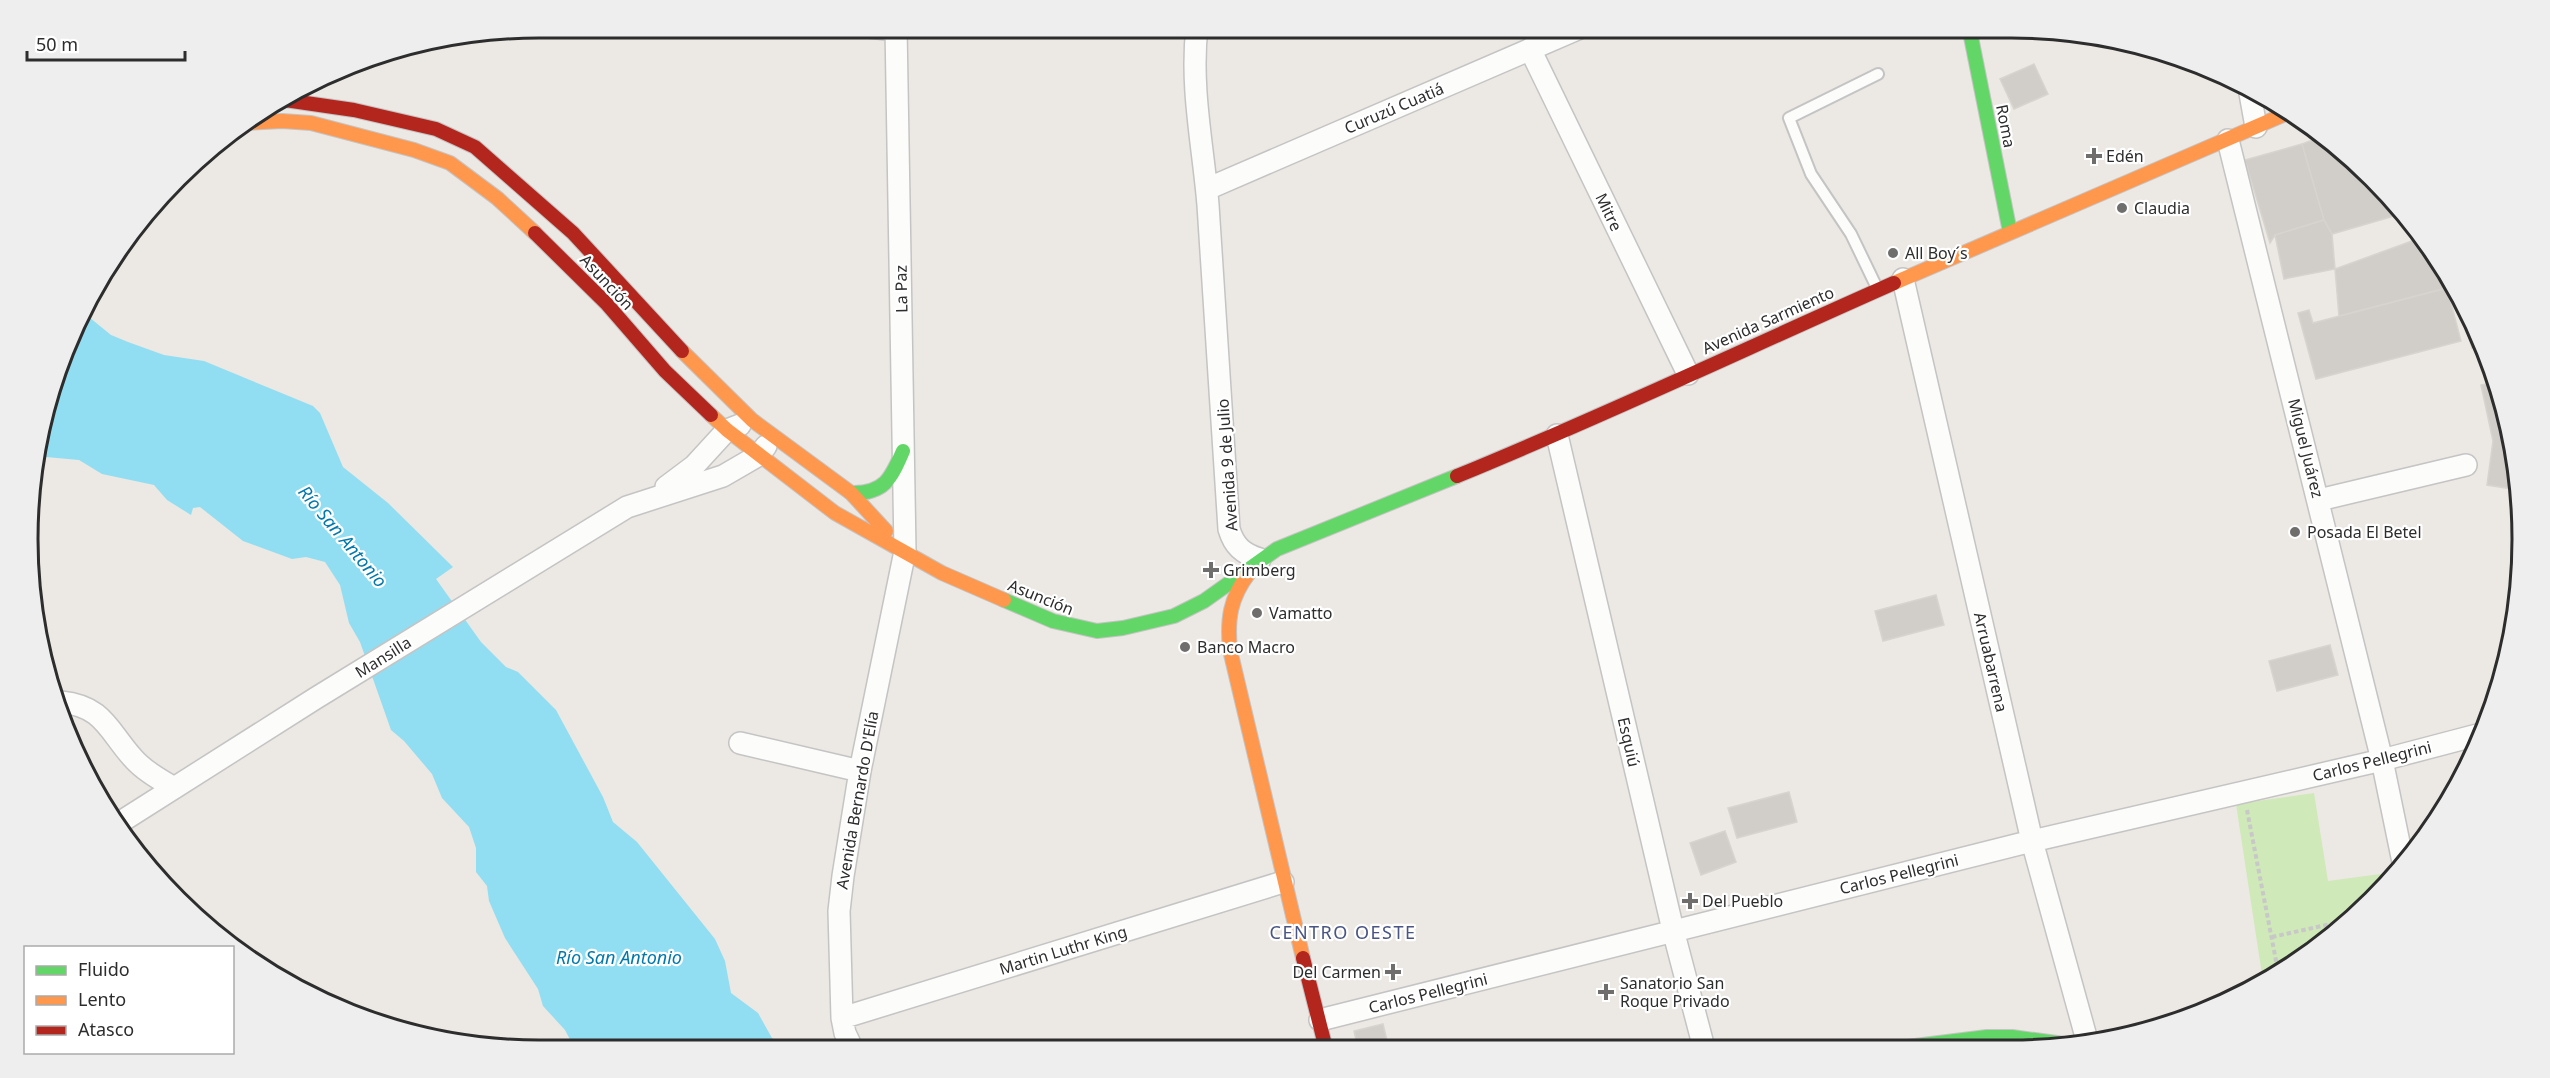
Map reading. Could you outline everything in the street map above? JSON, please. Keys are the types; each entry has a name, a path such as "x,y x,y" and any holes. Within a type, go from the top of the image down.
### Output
{"main road":[{"name":"Roma","path":"1971,38 2010,232"},
{"name":"Asunción","path":"295,101 354,110 436,129 475,147 573,233 676,347 752,420 851,493 905,551"},
{"name":"Avenida Sarmiento","path":"1260,559 1277,549 1557,435 1878,290 2280,116"},
{"name":"Asunción","path":"260,122 311,123 414,150 458,168 497,198 553,249 606,303 665,372 727,430 835,513 942,573 1053,621 1079,629 1097,631 1123,628 1174,616 1204,601 1260,559"},
{"path":"851,493 862,494 883,487 891,477 903,451"},
{"path":"1260,559 1238,586 1231,600 1227,621 1230,650 1283,882 1324,1040"},
{"name":"Asunción","path":"1174,616 1197,620"},
{"path":"1216,632 1230,650"},
{"path":"1963,1040 1987,1037 2030,1039"}],"street":[{"name":"La Paz","path":"896,38 905,551"},
{"name":"Avenida 9 de Julio","path":"1196,38 1196,98 1207,189 1221,371 1229,529 1239,548 1247,555 1260,559"},
{"name":"Curuzú Cuatiá","path":"1207,189 1557,38"},
{"name":"Mitre","path":"1530,50 1688,374"},
{"path":"2251,99 2256,126"},
{"name":"Miguel Juárez","path":"2228,140 2319,500 2382,760 2401,854"},
{"name":"Arruabarrena","path":"1903,279 2032,841 2085,1035"},
{"name":"Mansilla","path":"651,498 694,466 727,430 752,420"},
{"path":"759,455 770,434"},
{"name":"Esquiú","path":"1557,435 1673,930 1702,1040"},
{"name":"Mansilla","path":"124,820 316,698 627,507 723,476 759,455"},
{"path":"2319,500 2466,465"},
{"name":"Avenida Bernardo D'Elía","path":"848,1040 842,1018 839,911 860,771 905,551"},
{"path":"65,702 73,703 106,721 132,758 146,771 174,788"},
{"name":"Carlos Pellegrini","path":"1320,1020 2032,841 2382,760 2472,736"},
{"path":"740,743 860,771"},
{"name":"Martin Luthr King","path":"842,1018 1283,882"}],"lane":[{"path":"1878,74 1789,118 1811,174 1851,234 1878,290"}],"path":[{"path":"2243,792 2277,964"},
{"path":"2272,937 2333,924"}],"green space":[{"path":"2314,793 2328,881 2385,873 2342,916 2290,956 2262,973 2236,804"}],"water":[{"name":"Río San Antonio","path":"89,317 111,335 128,342 164,355 204,361 313,406 320,413 343,467 388,503 453,567 436,579 481,642 506,667 518,672 556,710 603,797 613,822 637,842 715,939 725,961 731,993 758,1013 775,1040 570,1040 565,1030 543,1006 538,989 505,938 489,901 487,886 476,872 476,848 469,827 442,798 432,774 404,741 391,730 360,642 349,623 340,585 325,562 306,557 292,559 243,541 200,507 193,508 191,515 167,500 154,485 102,474 79,460 45,457 64,378"}],"building":[{"path":"2034,64 2048,94 2014,109 2000,79"},
{"path":"2314,139 2316,141 2366,184 2394,216 2332,234 2324,220 2302,144"},
{"path":"2302,144 2324,220 2275,235 2270,243 2245,160"},
{"path":"2324,220 2332,234 2335,269 2284,279 2275,235"},
{"path":"2414,240 2445,288 2339,316 2335,269"},
{"path":"2445,288 2461,341 2316,379 2298,313 2309,310 2313,323"},
{"path":"2488,384 2495,409 2503,441 2509,488 2487,485 2493,441 2481,385"},
{"path":"1936,595 1944,625 1883,641 1875,611"},
{"path":"2330,645 2338,675 2277,691 2269,661"},
{"path":"1789,792 1797,822 1737,838 1728,808"},
{"path":"1725,831 1736,862 1701,875 1690,843"},
{"path":"1383,1024 1387,1040 1356,1040 1354,1031"}],"traffic: fast":[{"path":"1971,38 2010,232"},
{"path":"851,493 862,493 879,488 890,477 903,451"},
{"path":"1004,600 1053,621 1097,631 1123,628 1174,616 1204,601 1277,549 1457,476"},
{"path":"1963,1040 1987,1037 2030,1039"}],"traffic: slow":[{"path":"1894,283 2280,116"},
{"path":"260,122 311,123 414,150 450,163 497,198 535,233"},
{"path":"682,351 752,420 851,493 886,531"},
{"path":"711,415 727,430 835,513 942,573 1004,600"},
{"path":"1249,573 1231,609 1230,650 1303,958"}],"traffic: jam":[{"path":"295,101 354,110 436,129 475,147 573,233 682,351"},
{"path":"535,233 606,303 665,371 711,415"},
{"path":"1457,476 1894,283"},
{"path":"1303,958 1324,1040"}],"place":[{"name":"Edén","path":"2094,156"},
{"name":"Claudia","path":"2122,208"},
{"name":"All Boy´s","path":"1893,253"},
{"name":"Posada El Betel","path":"2295,532"},
{"name":"Grimberg","path":"1211,570"},
{"name":"Vamatto","path":"1257,613"},
{"name":"Banco Macro","path":"1185,647"},
{"name":"Del Pueblo","path":"1690,901"},
{"name":"Del Carmen","path":"1393,972"},
{"name":"Sanatorio San Roque Privado","path":"1606,992"}],"district":[{"name":"CENTRO OESTE","path":"1343,932"}]}
